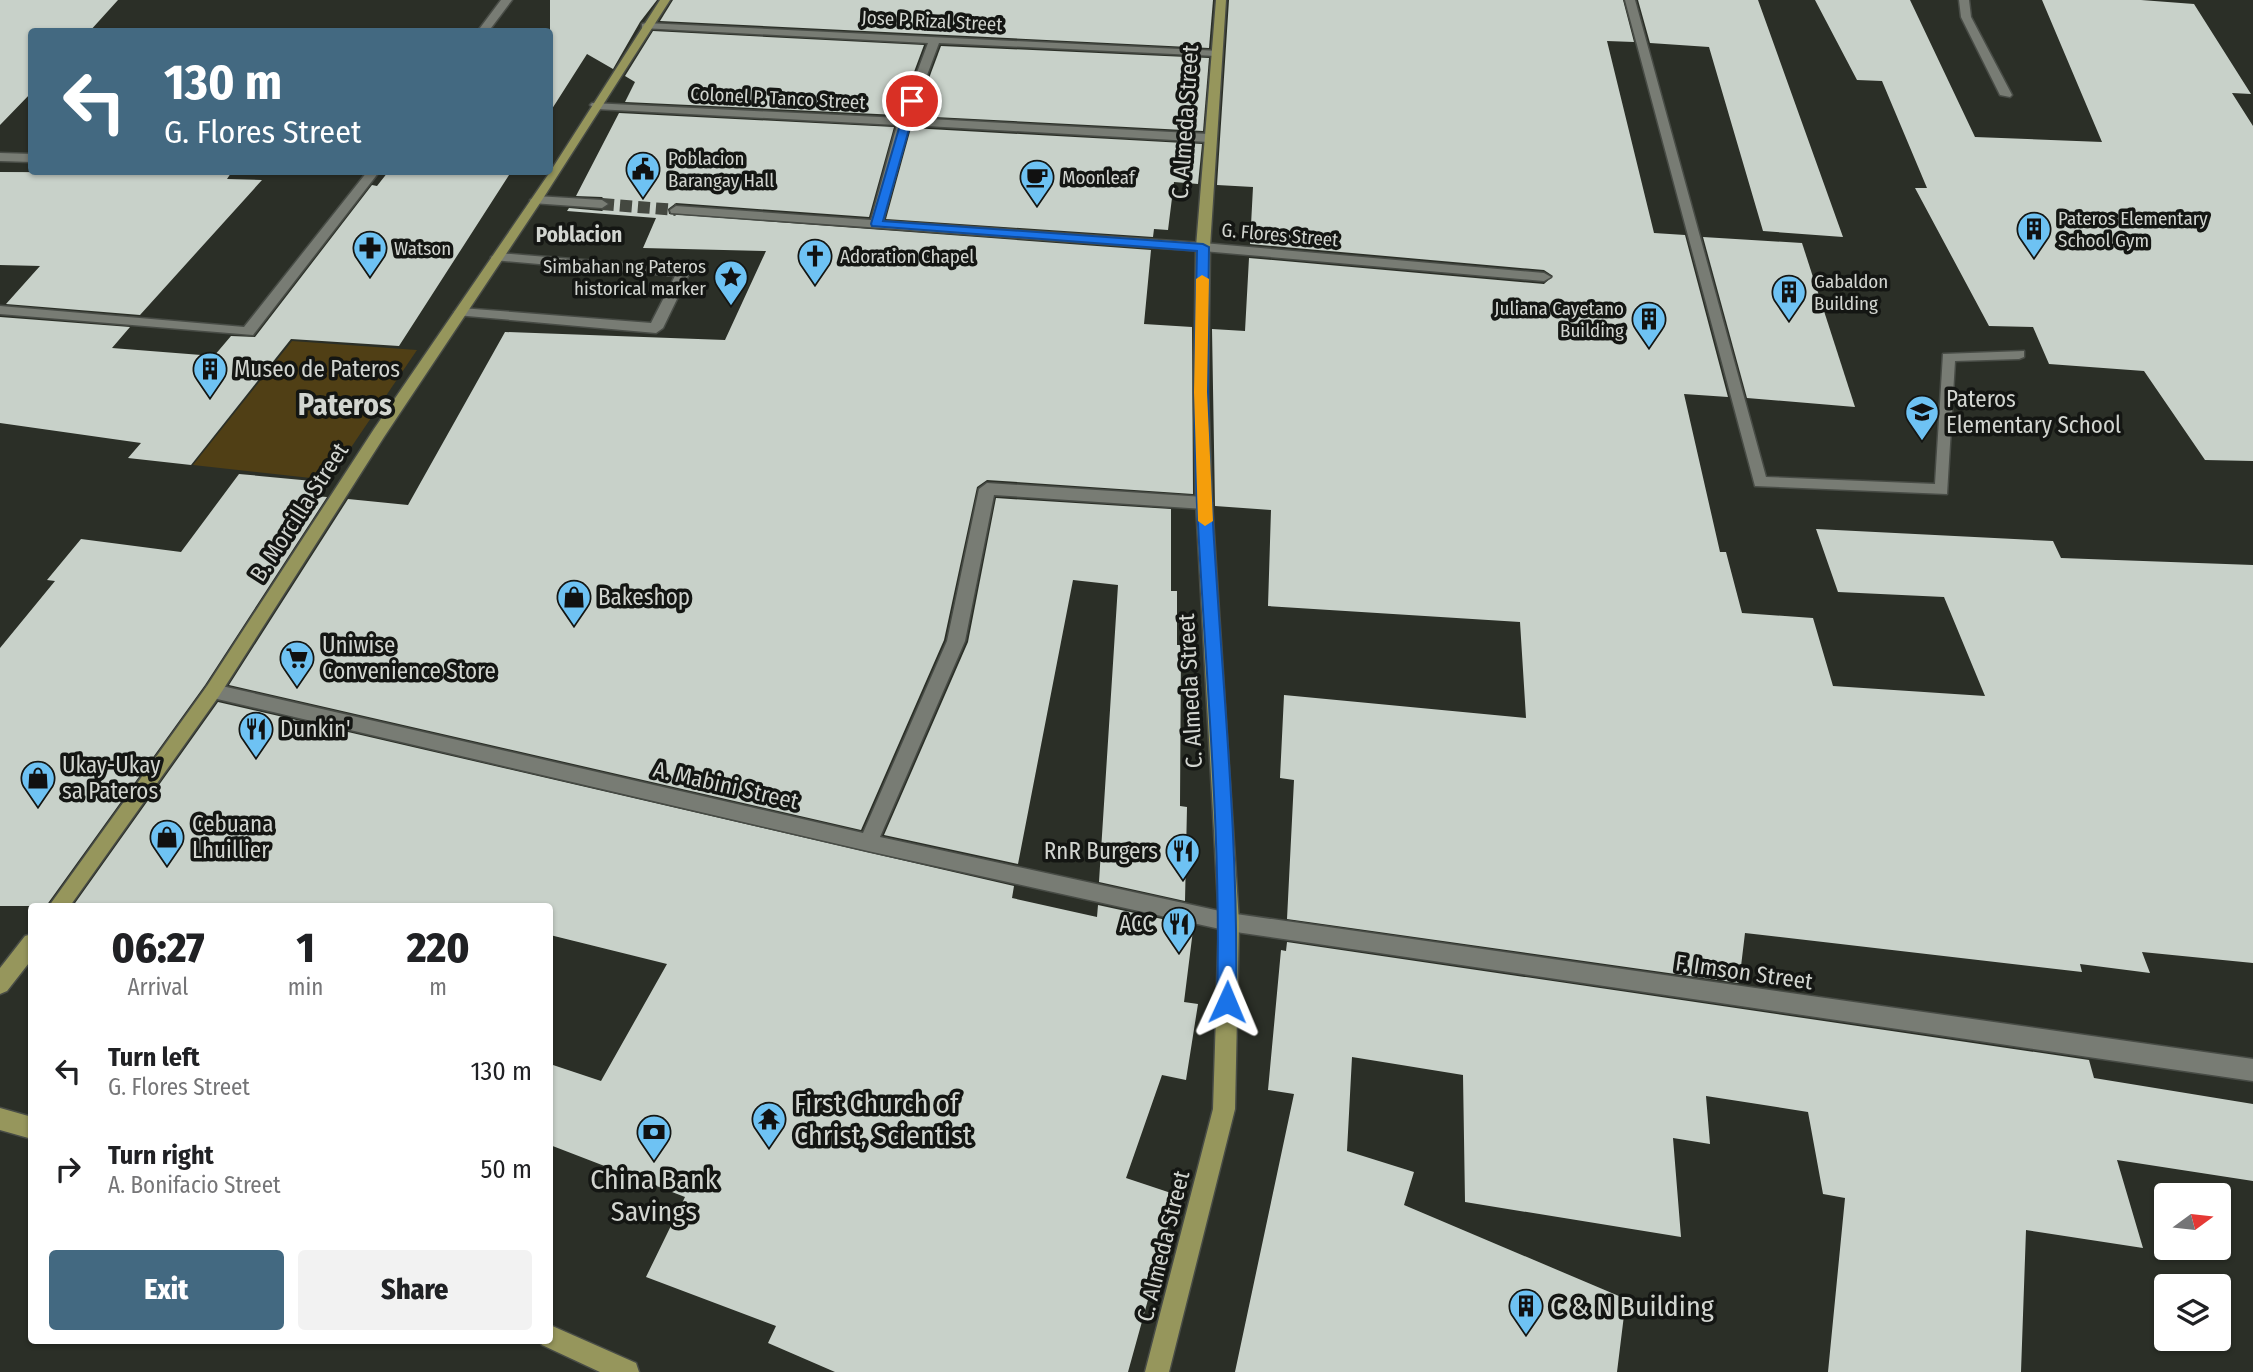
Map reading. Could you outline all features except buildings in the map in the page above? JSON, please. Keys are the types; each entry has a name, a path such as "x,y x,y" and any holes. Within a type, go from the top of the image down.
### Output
{"main road":[{"name":"B. Morcilla Street","path":"553,174 665,0"},
{"name":"C. Almeda Street","path":"1157,1372 1224,1109 1229,922 1204,503 1201,392 1203,247 1221,0"},
{"name":"B. Morcilla Street","path":"61,903 213,691 552,175"},
{"path":"0,984 28,948"},
{"path":"0,1119 28,1127"},
{"path":"553,1338 627,1372"}],"street":[{"path":"485,28 507,0"},
{"path":"1630,0 1760,482 1942,490 1948,357 2019,354"},
{"path":"1964,0 1966,17 2006,95"},
{"name":"Jose P. Rizal Street","path":"646,26 1216,53"},
{"path":"876,224 904,122 935,38"},
{"name":"Colonel P. Tanco Street","path":"596,105 1209,138"},
{"path":"0,157 28,158"},
{"path":"0,310 248,332 371,175"},
{"path":"536,201 602,204"},
{"name":"G. Flores Street","path":"676,209 1203,247 1545,277"},
{"path":"461,312 656,328 683,272 498,257"},
{"path":"868,843 956,641 987,489 1204,503"},
{"name":"A. Mabini Street","path":"213,691 868,843 1229,922"},
{"name":"F. Imson Street","path":"1229,922 2253,1070"}],"shaded area":[{"path":"292,341 417,350 329,480 193,465"}],"tunnel":[{"path":"602,204 676,210"}],"slow traffic":[{"path":"1202,279 1201,392 1205,521"}],"place":[{"name":"Poblacion Barangay Hall","path":"643,199"},
{"name":"Moonleaf","path":"1037,207"},
{"name":"Pateros Elementary School Gym","path":"2034,259"},
{"name":"Watson","path":"370,278"},
{"name":"Adoration Chapel","path":"815,286"},
{"name":"Simbahan ng Pateros historical marker","path":"731,307"},
{"name":"Gabaldon Building","path":"1789,322"},
{"name":"Juliana Cayetano Building","path":"1649,349"},
{"name":"Museo de Pateros","path":"210,399"},
{"name":"Pateros Elementary School","path":"1922,442"},
{"name":"Bakeshop","path":"574,627"},
{"name":"Uniwise Convenience Store","path":"297,688"},
{"name":"Dunkin'","path":"256,759"},
{"name":"Ukay-Ukay sa Pateros","path":"38,808"},
{"name":"Cebuana Lhuillier","path":"167,867"},
{"name":"RnR Burgers","path":"1183,881"},
{"name":"ACC","path":"1179,954"},
{"name":"First Church of Christ, Scientist","path":"769,1149"},
{"name":"China Bank Savings","path":"654,1162"},
{"name":"C & N Building","path":"1526,1336"}],"district":[{"name":"Poblacion","path":"579,235"},
{"name":"Pateros","path":"345,405"}],"route":[{"path":"912,101 876,224 1203,247 1201,392 1204,503 1229,922 1227,1002"}]}
